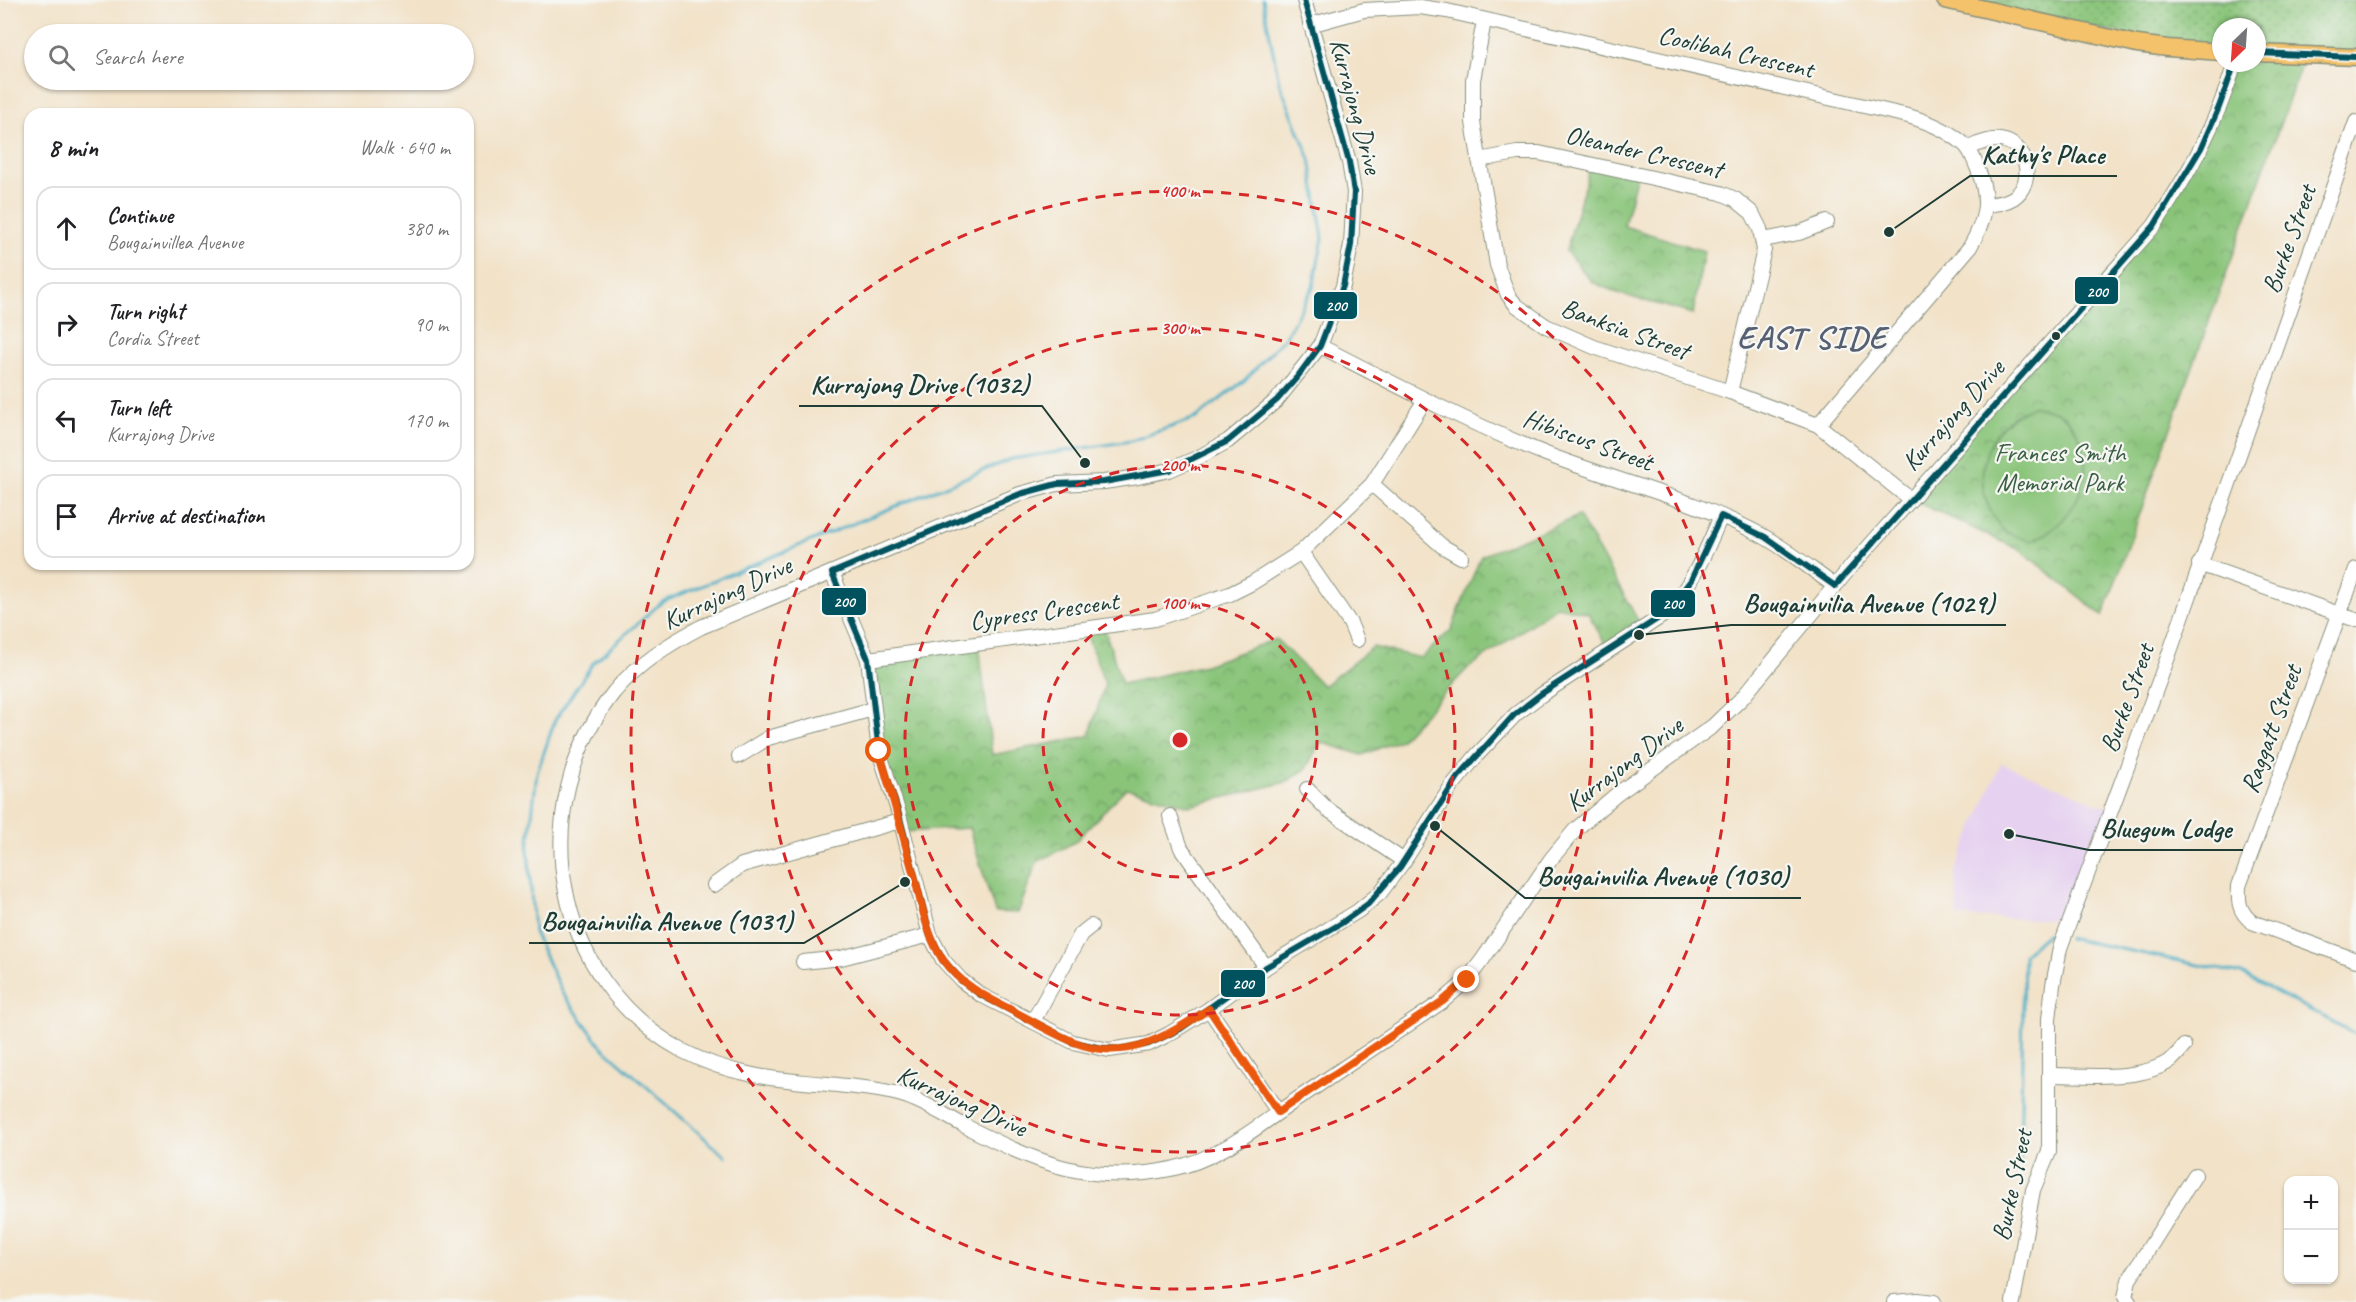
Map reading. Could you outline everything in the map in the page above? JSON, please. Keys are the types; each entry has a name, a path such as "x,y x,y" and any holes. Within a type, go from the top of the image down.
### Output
{"main road":[{"path":"1945,0 2137,44 2212,51"},
{"path":"2266,53 2356,57"}],"street":[{"name":"Kurrajong Drive","path":"1304,0 1349,162 1354,192 1350,245 1342,286 1320,346 1277,400 1228,441 1169,470 1104,482 1057,484 1020,494 701,627 664,648 640,666 615,691 584,739 576,759 563,810 560,855 563,883 579,940 593,965 613,992 657,1034 680,1049 713,1065 750,1075 874,1089 905,1096 1033,1159 1090,1173 1118,1175 1175,1168 1205,1159 1242,1139 1278,1112 1443,1001 1467,980 1505,929 1551,859 1575,830 1617,794 1717,723 1743,697 1834,585 2154,226 2179,190 2217,118 2232,72"},
{"name":"Coolibah Crescent","path":"1310,25 1364,10 1394,7 1429,9 1643,54 1908,116 1941,129 1968,148"},
{"name":"Banksia Street","path":"1484,21 1473,91 1473,123 1497,265 1505,289 1516,305 1546,326 1594,347 1730,392 1818,425 1910,499"},
{"name":"Burke Street","path":"2013,1302 2033,1190 2049,1152 2049,1018 2060,948 2113,810 2356,122"},
{"path":"1818,425 1970,247 1983,224 1986,206 1983,184 1968,148 1987,141 2001,140 2019,149 2027,169 2022,188 2015,197 1986,206"},
{"name":"Oleander Crescent","path":"1479,160 1517,153 1539,153 1721,193 1735,199 1752,213 1763,240"},
{"path":"1730,392 1764,250 1763,240 1799,233 1827,222"},
{"name":"Hibiscus Street","path":"1320,346 1425,400 1546,454 1686,501 1721,516 1765,537 1834,585"},
{"name":"Cypress Crescent","path":"868,659 1155,619 1230,594 1301,552 1372,484 1425,400"},
{"path":"1372,484 1442,546 1461,557"},
{"path":"832,573 868,659 879,751 930,935 943,960 962,980 981,995 1073,1042 1109,1050 1149,1044 1169,1034 1209,1009 1266,967 1358,911 1380,893 1404,861 1451,787 1476,755 1516,714 1541,695 1665,614 1679,600 1696,574 1721,516"},
{"path":"1301,552 1350,622 1357,640"},
{"path":"2199,564 2356,620"},
{"name":"Raggatt Street","path":"2356,569 2239,886 2240,908 2244,916 2252,922 2356,960"},
{"path":"739,756 768,738 873,709"},
{"path":"1307,789 1328,809 1404,861"},
{"path":"1170,816 1180,848 1266,967"},
{"path":"714,885 742,865 900,821"},
{"path":"1033,1021 1081,934 1091,926"},
{"path":"803,962 841,958 930,935"},
{"path":"1209,1009 1278,1112"},
{"path":"2049,1075 2128,1075 2143,1072 2171,1060 2184,1046"},
{"path":"2129,1302 2125,1297 2129,1280 2195,1175"},
{"path":"1894,1302 1917,1300 1934,1302"}],"shaded area":[{"path":"2001,763 2113,810 2069,920 1958,917 1955,871"}],"green space":[{"path":"1945,0 2356,0 2356,57 2266,53 2266,18 2212,18 2212,50"},
{"name":"Frances Smith Memorial Park","path":"2266,53 2305,55 2103,616 2020,550 1910,499 2179,190 2231,72 2266,72"},
{"path":"1591,163 1637,174 1624,226 1704,251 1693,314 1620,294 1592,282 1566,251"},
{"path":"2033,407 2056,412 2071,423 2080,439 2085,470 2082,486 2068,513 2058,525 2031,541 2008,533 1997,523 1984,493 1983,477 1984,462 1996,434 2019,413"},
{"path":"1579,516 1643,629 1609,651 1588,613 1557,606 1466,670 1400,740 1362,755 1320,742 1306,769 1286,782 1190,806 1126,788 1075,842 1037,862 1018,913 995,912 969,828 902,832 879,751 868,659 979,644 992,755 1089,736 1105,684 1085,630 1104,627 1122,684 1205,665 1276,639 1323,686 1373,647 1421,658 1451,630 1481,556"}],"waterway":[{"path":"726,1157 602,1047 562,993 534,932 528,849 537,773 555,720 593,663 662,602 1011,459 1131,441 1196,418 1245,380 1286,336 1313,287 1323,238 1310,159 1279,82 1263,0"},
{"path":"2020,1165 2024,954 2047,934 2059,936"},
{"path":"2068,938 2242,974 2356,1034"}],"transit line":[{"name":"200","path":"1304,0 1349,162 1354,192 1351,245 1343,286 1320,346 1298,376 1277,400 1228,441 1169,470 1104,482 1057,484 1020,494 832,573 868,659 879,751 898,811 930,935 943,960 961,980 981,995 1073,1042 1101,1048 1120,1049 1148,1044 1180,1029 1266,967 1340,924 1368,904 1400,867 1458,777 1514,715 1541,694 1665,614 1691,580 1721,516 1765,537 1835,586 2154,226 2201,148 2232,72"},
{"name":"200","path":"2266,53 2356,57"}],"place":[{"name":"Kathy's Place","path":"1889,232"},
{"name":"Kurrajong Drive (1032)","path":"1085,463"},
{"name":"Bougainvilia Avenue (1029)","path":"1639,635"},
{"name":"Bougainvilia Avenue (1030)","path":"1435,826"},
{"name":"Bluegum Lodge","path":"2009,834"},
{"name":"Bougainvilia Avenue (1031)","path":"905,882"}],"district":[{"name":"EAST SIDE","path":"1812,337"}],"route":[{"path":"879,751 898,811 930,935 943,960 962,980 981,995 1073,1042 1109,1050 1149,1044 1209,1009 1278,1112 1443,1001 1467,980"}]}
